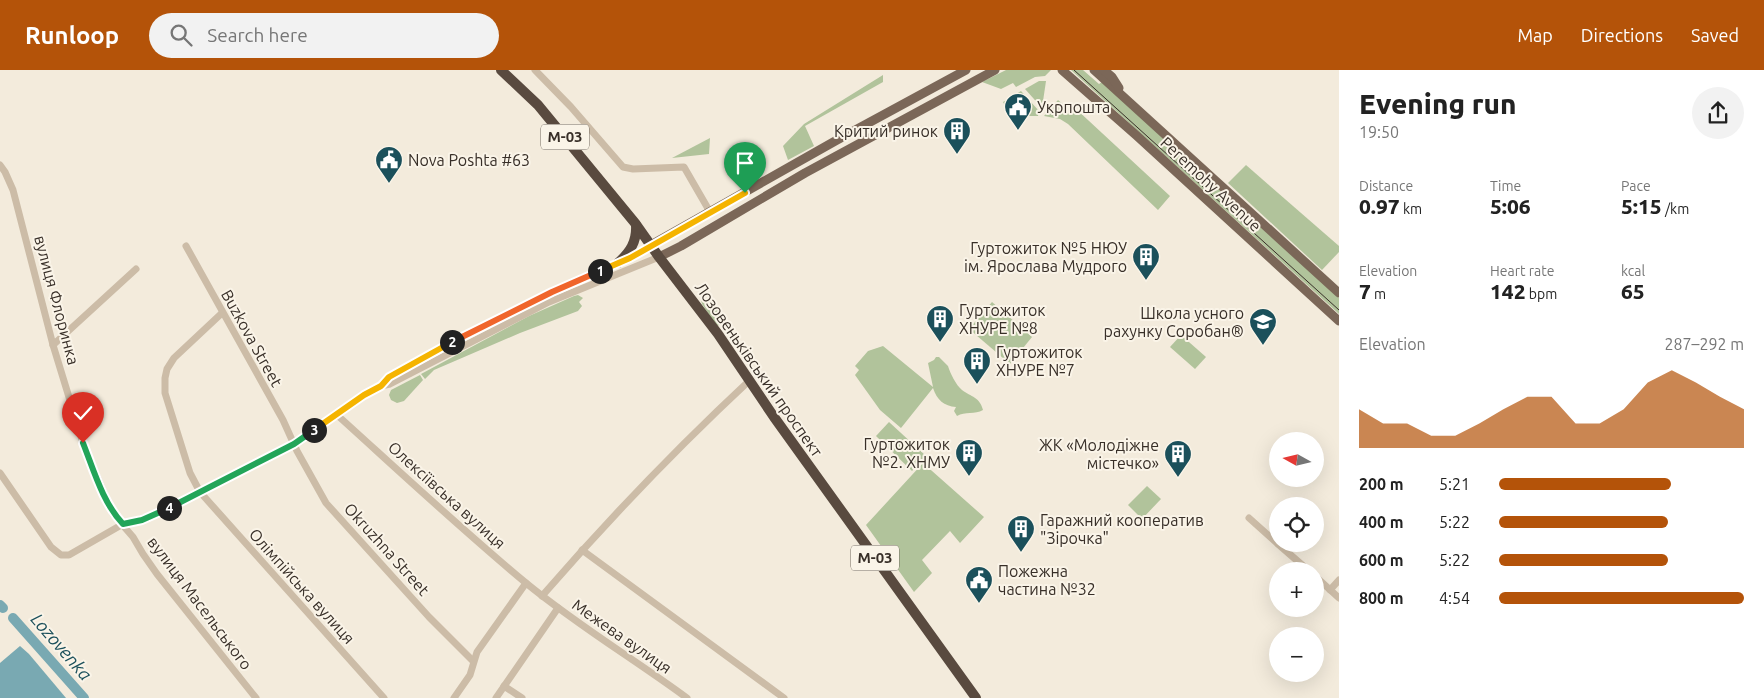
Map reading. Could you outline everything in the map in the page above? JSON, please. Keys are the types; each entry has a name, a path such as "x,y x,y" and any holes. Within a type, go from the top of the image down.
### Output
{"highway":[{"name":"Лозовеньківський проспект","path":"500,70 538,105 636,224 659,257 698,306 774,417 976,698"},
{"path":"618,263 633,247 636,236 636,224"}],"main road":[{"path":"651,245 966,70"},
{"path":"659,257 794,179 995,70"},
{"name":"Peremohy Avenue","path":"1062,70 1136,135 1339,321"},
{"name":"Peremohy Avenue","path":"1094,70 1339,293"},
{"path":"1104,70 1112,77 1128,101"}],"street":[{"path":"534,70 571,107 623,167 633,169 684,168 710,212"},
{"name":"вулиця Флоринка","path":"0,165 6,172 13,190 53,345 83,443 106,500 113,514 123,524"},
{"path":"381,386 389,377 458,339 618,263 651,245"},
{"name":"Buzkova Street","path":"186,246 283,420 294,444"},
{"path":"0,473 52,547 60,554 69,555 123,524 157,514 294,444 364,395 381,386 390,384 549,302 659,257"},
{"path":"53,345 136,270"},
{"path":"587,277 591,285"},
{"name":"Олімпійська вулиця","path":"222,313 174,358 167,368 165,393 190,473 200,492 384,698"},
{"path":"542,596 582,550 699,428 750,380"},
{"name":"Олексіївська вулиця","path":"336,414 442,510 542,596"},
{"name":"Okruzhna Street","path":"294,444 326,503 429,617 473,662"},
{"path":"1249,518 1269,536"},
{"name":"вулиця Масельського","path":"123,524 157,574 256,698"},
{"path":"582,550 784,698"},
{"path":"1287,552 1299,562"},
{"path":"1330,590 1339,580"},
{"path":"454,698 470,675 477,652 526,583"},
{"path":"1324,584 1339,598"},
{"name":"Межева вулиця","path":"542,596 687,698"},
{"path":"496,698 558,608"},
{"path":"504,686 522,698"}],"green space":[{"path":"1006,70 1051,70 1045,76 1035,77 1016,87 1013,83 1001,89 982,82"},
{"path":"1071,70 1083,70 1099,84 1102,82 1339,298 1339,314"},
{"path":"883,75 883,82 805,126 814,146 788,160 783,146 804,124"},
{"path":"1039,81 1046,81 1042,108 1025,89"},
{"path":"1021,91 1039,111 1038,116 1026,116 1013,120 1003,102"},
{"path":"1058,100 1071,111 1075,108 1170,196 1158,210 1068,124 1060,119 1044,116"},
{"path":"710,138 709,154 672,158"},
{"path":"1246,165 1339,246 1339,252 1322,270 1228,183"},
{"path":"578,295 583,298 579,302 582,306 578,311 520,333 434,370 425,379 421,374 529,316"},
{"path":"703,298 707,299 718,309 721,318 718,326 702,304 701,300"},
{"path":"992,302 1032,337 1010,364 969,329"},
{"path":"1181,335 1206,357 1195,369 1170,347"},
{"path":"883,346 933,387 928,363 939,357 948,366 960,388 980,402 983,410 957,416 954,411 956,407 942,402 933,388 901,428 880,410 855,375 859,370 855,366 868,351"},
{"path":"420,375 423,380 404,401 397,403 391,400 389,395 391,390"},
{"path":"889,422 926,456 912,471 876,436"},
{"path":"923,463 984,517 960,543 950,531 922,560 932,573 914,592 866,525"},
{"path":"1147,486 1161,499 1142,519 1128,505"}],"water":[{"path":"20,646 66,698 0,698 0,663"}],"waterway":[{"name":"Lozovenka","path":"0,605 3,608"},
{"name":"Lozovenka","path":"13,618 84,698"}],"tram line":[{"path":"1074,70 1339,310"}],"place":[{"name":"Укрпошта","path":"1018,131"},
{"name":"Критий ринок","path":"957,155"},
{"name":"Nova Poshta #63","path":"389,184"},
{"name":"Гуртожиток №5 НЮУ ім. Ярослава Мудрого","path":"1146,281"},
{"name":"Гуртожиток ХНУРЕ №8","path":"940,343"},
{"name":"Школа усного рахунку Соробан®","path":"1263,346"},
{"name":"Гуртожиток ХНУРЕ №7","path":"977,385"},
{"name":"Гуртожиток №2. ХНМУ","path":"969,477"},
{"name":"ЖК «Молодіжне містечко»","path":"1178,478"},
{"name":"Гаражний кооператив \"Зірочка\"","path":"1021,553"},
{"name":"Пожежна частина №32","path":"979,604"}],"route":[{"path":"83,443 113,514 123,524 142,520 294,444 364,395 381,386 389,377 458,339 552,292 630,258 663,237 745,193"}]}
